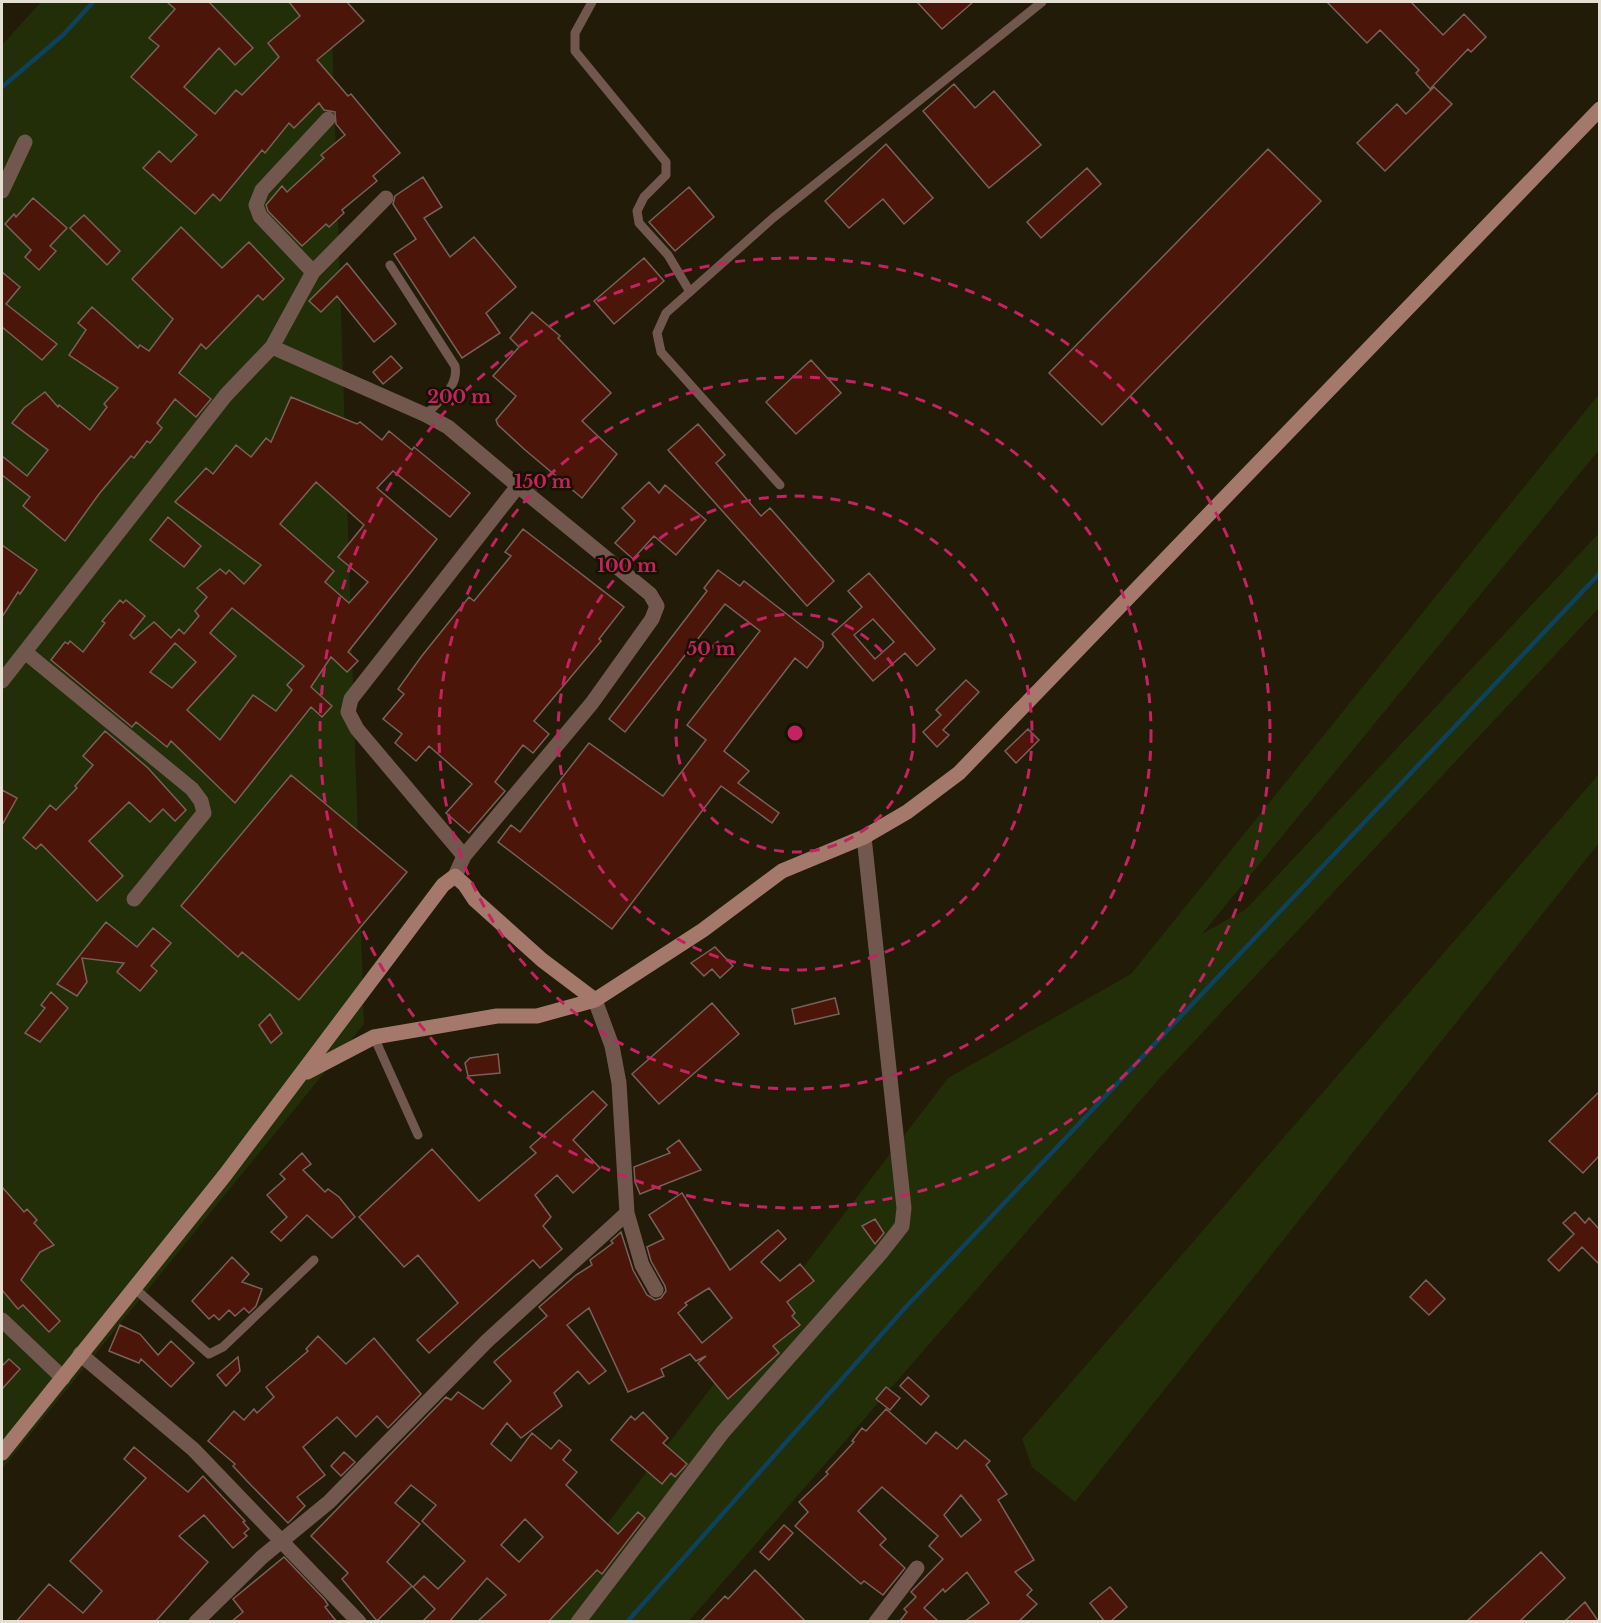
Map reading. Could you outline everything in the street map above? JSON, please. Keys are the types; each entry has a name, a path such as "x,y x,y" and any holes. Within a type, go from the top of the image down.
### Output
{"street":[{"path":"303,1074 374,1037 497,1016 537,1016 594,1000 703,930 782,872 864,837 907,812 959,773 1599,109"},
{"path":"313,272 260,216 256,205 262,190 328,119"},
{"path":"2,191 25,142"},
{"path":"2,681 226,395 272,347 313,272 386,198"},
{"path":"2,1453 303,1074 381,964 443,885 454,876 464,856 592,703 652,619 657,606 650,594 448,428 426,415 272,347"},
{"path":"464,856 357,729 348,712 351,699 518,486"},
{"path":"26,652 192,789 201,801 204,813 134,899"},
{"path":"578,1622 723,1432 902,1226 904,1208 902,1185 888,1075 864,837"},
{"path":"454,876 465,885 475,900 542,960 594,1000 612,1046 619,1083 627,1214 642,1265 656,1290"},
{"path":"196,1622 280,1542 329,1502 487,1341 627,1214"},
{"path":"2,1320 63,1378"},
{"path":"80,1354 193,1449 359,1622"},
{"path":"876,1622 917,1569"}],"lane":[{"path":"592,2 575,33 575,51 666,162 666,175 644,197 637,211 639,224 669,255 690,292"},
{"path":"780,485 661,352 657,333 666,313 772,218 1042,2"},
{"path":"390,265 455,366 457,378 452,387 426,415"},
{"path":"374,1037 418,1135"},
{"path":"134,1287 209,1354 223,1347 314,1260"}],"green space":[{"path":"41,2 331,2 364,1024 2,1469 2,45"},
{"path":"1599,394 1599,450 1202,934 1246,909 1599,533 1599,608 1160,1078 689,1621 532,1622 948,1078 1131,974"},
{"path":"1599,774 1599,843 1075,1502 1032,1467 1022,1439"}],"building":[{"path":"167,2 209,2 253,48 235,65 219,48 184,87 215,114 236,90 242,95 279,57 268,43 300,16 289,2 347,2 364,21 317,60 348,96 351,94 400,153 373,176 377,181 342,210 344,213 329,227 326,224 302,246 268,211 266,205 282,186 287,192 324,158 321,155 345,135 336,124 335,112 324,110 319,103 294,128 289,123 265,153 262,150 220,201 213,194 195,214 143,168 159,151 171,162 197,135 131,77 159,46 149,38 175,9"},
{"path":"917,2 973,2 942,29"},
{"path":"1327,2 1411,2 1443,35 1464,14 1486,37 1471,52 1468,49 1430,89 1416,73 1419,70 1380,30 1367,43"},
{"path":"954,84 975,108 994,91 1041,145 989,188 923,111"},
{"path":"1434,87 1452,104 1385,171 1357,143 1397,104 1406,114"},
{"path":"886,144 933,198 904,224 883,199 849,228 825,201"},
{"path":"1268,149 1321,201 1102,425 1049,373"},
{"path":"1087,168 1101,184 1041,238 1027,222"},
{"path":"423,177 442,207 424,218 450,257 474,237 516,287 486,313 500,333 462,358 394,254 416,239 393,204 395,196"},
{"path":"689,187 714,217 675,251 649,222"},
{"path":"33,198 67,228 50,246 56,251 39,270 25,257 31,250 5,224 14,214 16,217"},
{"path":"84,215 120,251 107,265 70,228"},
{"path":"181,227 222,268 249,242 284,279 263,300 258,295 206,349 201,344 179,373 211,399 196,417 175,399 157,423 162,428 150,443 147,441 134,458 131,456 99,494 65,541 23,506 30,497 2,475 2,456 27,476 48,450 12,423 24,408 45,392 58,407 59,405 90,430 107,407 104,404 118,388 69,355 86,330 78,323 92,307 138,348 140,345 149,351 173,319 132,279"},
{"path":"644,258 664,281 614,324 594,301"},
{"path":"347,263 396,324 374,342 337,296 321,312 309,301"},
{"path":"2,272 20,287 6,304 57,344 42,360 2,327"},
{"path":"532,312 560,336 558,338 611,393 582,421 617,454 582,498 524,449 498,425 496,420 516,396 493,376 519,347 510,338"},
{"path":"391,356 402,368 383,384 373,372"},
{"path":"811,360 841,393 796,434 766,402"},
{"path":"291,397 357,424 360,422 382,440 389,431 412,450 414,447 470,493 450,517 393,471 377,488 437,539 348,652 358,661 347,672 331,657 311,687 332,706 322,717 311,707 235,803 171,741 167,747 136,722 132,727 51,660 65,642 68,644 70,641 83,652 105,623 102,621 120,600 123,603 126,600 145,616 130,635 134,639 154,622 171,638 179,629 184,634 199,616 195,611 207,597 197,588 220,569 226,574 229,570 244,584 261,565 175,502 206,468 213,474 236,445 251,457 266,438 271,442","holes":["316,482 364,525 338,557 368,582 349,603 325,582 334,571 280,524","232,608 304,666 287,685 292,690 276,711 253,695 220,740 187,710 236,656 210,633","175,643 196,662 172,688 150,672"]},
{"path":"698,424 725,455 716,463 761,516 770,508 834,581 807,606 668,450"},
{"path":"649,482 659,493 665,485 706,520 676,555 654,536 633,559 615,543 635,521 622,508"},
{"path":"168,517 201,546 184,567 150,540"},
{"path":"523,529 624,607 599,639 601,641 534,721 549,734 533,753 523,745 495,782 505,791 469,833 446,813 472,784 429,746 416,761 395,743 402,734 383,719 404,694 398,689 421,657 469,597 474,601 511,556 505,552"},
{"path":"2,545 37,570 20,594 18,592 2,617"},
{"path":"718,570 740,586 744,581 823,642 823,647 807,668 795,658 724,751 749,771 738,783 779,813 772,823 721,786 612,929 498,842 511,825 520,832 589,743 663,796 706,740 687,725 760,631 725,604 625,732 609,719 707,591 704,588"},
{"path":"869,573 935,649 917,666 905,653 873,681 832,634 862,607 848,591","holes":["873,619 894,642 875,659 854,635"]},
{"path":"966,680 979,692 943,730 949,735 937,747 923,732 941,715 936,710"},
{"path":"1028,729 1039,740 1016,763 1005,751"},
{"path":"105,731 148,768 186,810 175,821 163,809 150,822 129,802 89,841 123,876 97,901 41,844 36,849 23,838 50,805 56,810 77,788 75,786 93,765 83,756"},
{"path":"291,775 407,872 299,1000 242,952 238,957 181,906"},
{"path":"2,790 17,798 2,825"},
{"path":"106,922 137,947 153,928 171,943 151,966 157,971 140,991 117,972 124,963 82,958 87,982 77,996 57,984"},
{"path":"715,947 733,966 720,978 712,969 704,976 691,963"},
{"path":"51,992 68,1008 40,1042 25,1033 45,1008 41,1005"},
{"path":"835,998 839,1014 795,1024 792,1009"},
{"path":"712,1003 739,1034 659,1104 632,1074"},
{"path":"270,1014 282,1033 271,1043 259,1025"},
{"path":"498,1054 500,1073 468,1076 465,1063 470,1058"},
{"path":"593,1091 607,1105 573,1140 600,1168 573,1193 557,1175 535,1195 551,1217 543,1226 562,1249 540,1268 533,1260 429,1353 417,1340 458,1303 418,1255 404,1267 359,1217 432,1149 479,1201 536,1153 530,1147"},
{"path":"1599,1092 1599,1156 1583,1173 1549,1141"},
{"path":"679,1140 701,1170 640,1194 635,1182 634,1167 670,1153 667,1149"},
{"path":"302,1153 311,1164 303,1170 325,1192 328,1189 339,1197 355,1217 332,1238 307,1215 281,1241 271,1232 287,1217 267,1195 285,1179 280,1174"},
{"path":"2,1187 24,1212 27,1209 37,1220 34,1223 54,1245 40,1252 21,1280 60,1321 49,1332 23,1305 18,1309 2,1290"},
{"path":"682,1193 730,1270 778,1230 786,1239 761,1262 780,1281 800,1264 814,1281 787,1302 795,1313 792,1316 800,1325 773,1346 779,1353 728,1399 698,1363 706,1356 696,1361 690,1354 661,1369 664,1376 628,1392 589,1308 567,1325 606,1371 589,1384 578,1371 554,1393 562,1406 521,1438 507,1423 491,1444 511,1461 532,1433 551,1449 559,1440 571,1450 563,1460 577,1472 566,1485 618,1534 638,1512 645,1518 602,1574 597,1570 548,1622 477,1622 506,1595 487,1578 449,1622 422,1622 435,1609 413,1587 424,1576 438,1589 465,1561 422,1521 436,1505 411,1485 395,1503 420,1524 387,1562 412,1586 377,1621 342,1579 348,1573 311,1536 446,1397 451,1400 458,1392 483,1409 511,1381 494,1362 547,1316 539,1307 576,1275 592,1265 590,1260 613,1243 611,1241 621,1232 633,1270 647,1295 655,1300 661,1298 666,1291 665,1286 651,1261 647,1247 664,1239 649,1215","holes":["709,1288 732,1318 702,1343 678,1313 687,1305 685,1303","525,1519 543,1537 519,1562 501,1545"]},
{"path":"1575,1212 1585,1223 1589,1218 1599,1229 1599,1264 1582,1247 1559,1271 1548,1260 1574,1234 1563,1223"},
{"path":"875,1219 884,1233 875,1244 862,1226"},
{"path":"232,1257 249,1274 242,1282 262,1289 256,1306 249,1313 244,1308 235,1316 229,1310 219,1320 214,1315 209,1319 192,1301"},
{"path":"1426,1280 1445,1299 1429,1315 1410,1297"},
{"path":"120,1325 140,1334 158,1355 171,1341 194,1363 171,1387 141,1359 139,1363 109,1351"},
{"path":"318,1336 346,1364 374,1338 421,1394 388,1428 377,1416 356,1437 337,1417 303,1447 325,1475 297,1497 305,1506 288,1523 233,1466 235,1464 208,1441 234,1411 244,1420 254,1409 257,1413 274,1397 266,1387 308,1351 306,1349"},
{"path":"238,1357 240,1371 226,1386 217,1375"},
{"path":"9,1359 20,1369 2,1389 2,1366"},
{"path":"908,1377 929,1396 921,1405 900,1386"},
{"path":"886,1387 900,1398 890,1410 876,1399"},
{"path":"886,1409 926,1444 936,1432 957,1449 965,1440 990,1461 986,1465 1007,1494 998,1500 1034,1560 1015,1572 1032,1590 1027,1595 1037,1604 1018,1622 964,1622 989,1603 967,1572 945,1592 943,1589 924,1608 939,1622 899,1622 907,1612 904,1609 916,1597 911,1592 943,1559 929,1546 938,1536 882,1487 858,1511 886,1539 880,1545 905,1568 883,1595 864,1581 861,1584 795,1526 808,1512 799,1502 828,1474 826,1472 854,1442 852,1441 862,1428 866,1431","holes":["961,1495 981,1520 961,1537 944,1515"]},
{"path":"643,1412 668,1438 663,1443 687,1464 675,1477 671,1473 662,1484 611,1440 631,1416 635,1420"},
{"path":"134,1447 188,1492 203,1476 245,1521 243,1522 249,1529 244,1533 247,1536 233,1548 204,1515 179,1536 208,1562 155,1622 16,1622 49,1584 83,1613 102,1591 70,1561 146,1478 124,1459"},
{"path":"344,1452 355,1462 341,1476 331,1466"},
{"path":"784,1525 793,1533 769,1560 760,1552"},
{"path":"1541,1552 1565,1578 1519,1622 1466,1622"},
{"path":"284,1557 325,1600 328,1605 325,1607 337,1622 231,1622 243,1612 233,1599"},
{"path":"755,1570 806,1622 700,1622 725,1596 728,1599"},
{"path":"1110,1587 1127,1607 1110,1622 1105,1622 1090,1603"},
{"path":"1585,1602 1599,1622 1564,1622"}],"waterway":[{"path":"2,87 63,35 93,2"},
{"path":"627,1622 904,1309 1600,573"}]}
